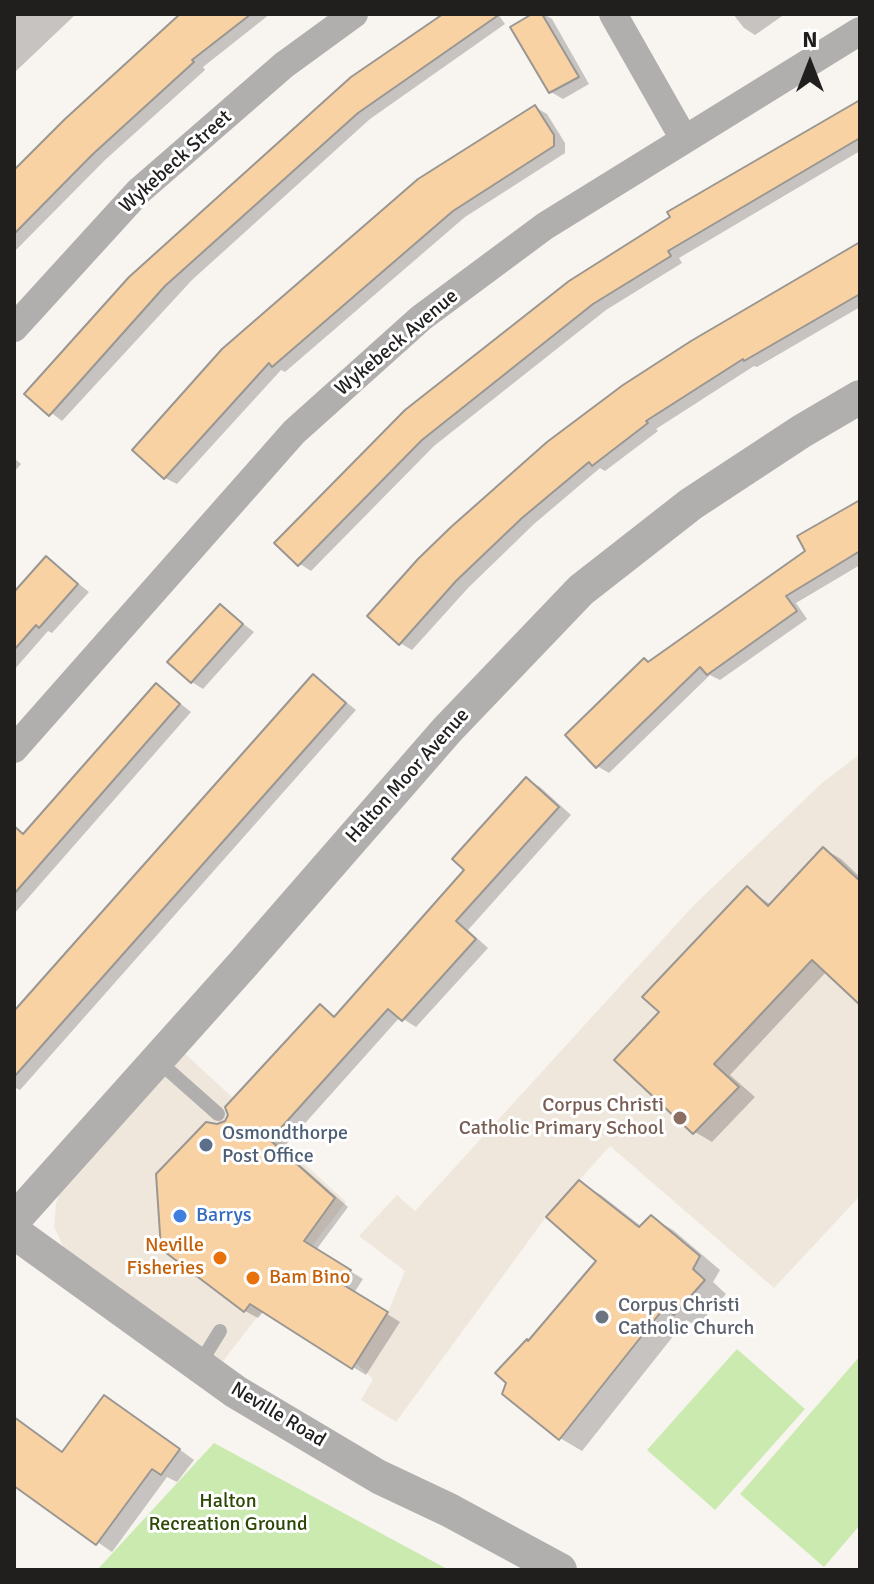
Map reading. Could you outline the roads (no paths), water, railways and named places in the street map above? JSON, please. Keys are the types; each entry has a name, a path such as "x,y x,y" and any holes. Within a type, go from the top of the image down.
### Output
{"street":[{"name":"Wykebeck Street","path":"14,328 139,191 284,65 354,14"},
{"path":"613,14 684,139"},
{"name":"Wykebeck Avenue","path":"14,749 294,432 421,318 545,226 860,31"},
{"name":"Halton Moor Avenue","path":"14,1220 447,730 581,590 691,504 860,397"},
{"name":"Neville Road","path":"14,1232 236,1392 379,1477 449,1510 560,1570"}],"lane":[{"path":"157,1060 218,1114"},
{"path":"199,1365 220,1331"}],"place":[{"name":"Corpus Christi Catholic Primary School","path":"680,1118"},
{"name":"Osmondthorpe Post Office","path":"206,1145"},
{"name":"Barrys","path":"180,1216"},
{"name":"Neville Fisheries","path":"220,1258"},
{"name":"Bam Bino","path":"253,1278"},
{"name":"Corpus Christi Catholic Church","path":"602,1317"}],"park label":[{"name":"Halton Recreation Ground","path":"228,1514"}]}
